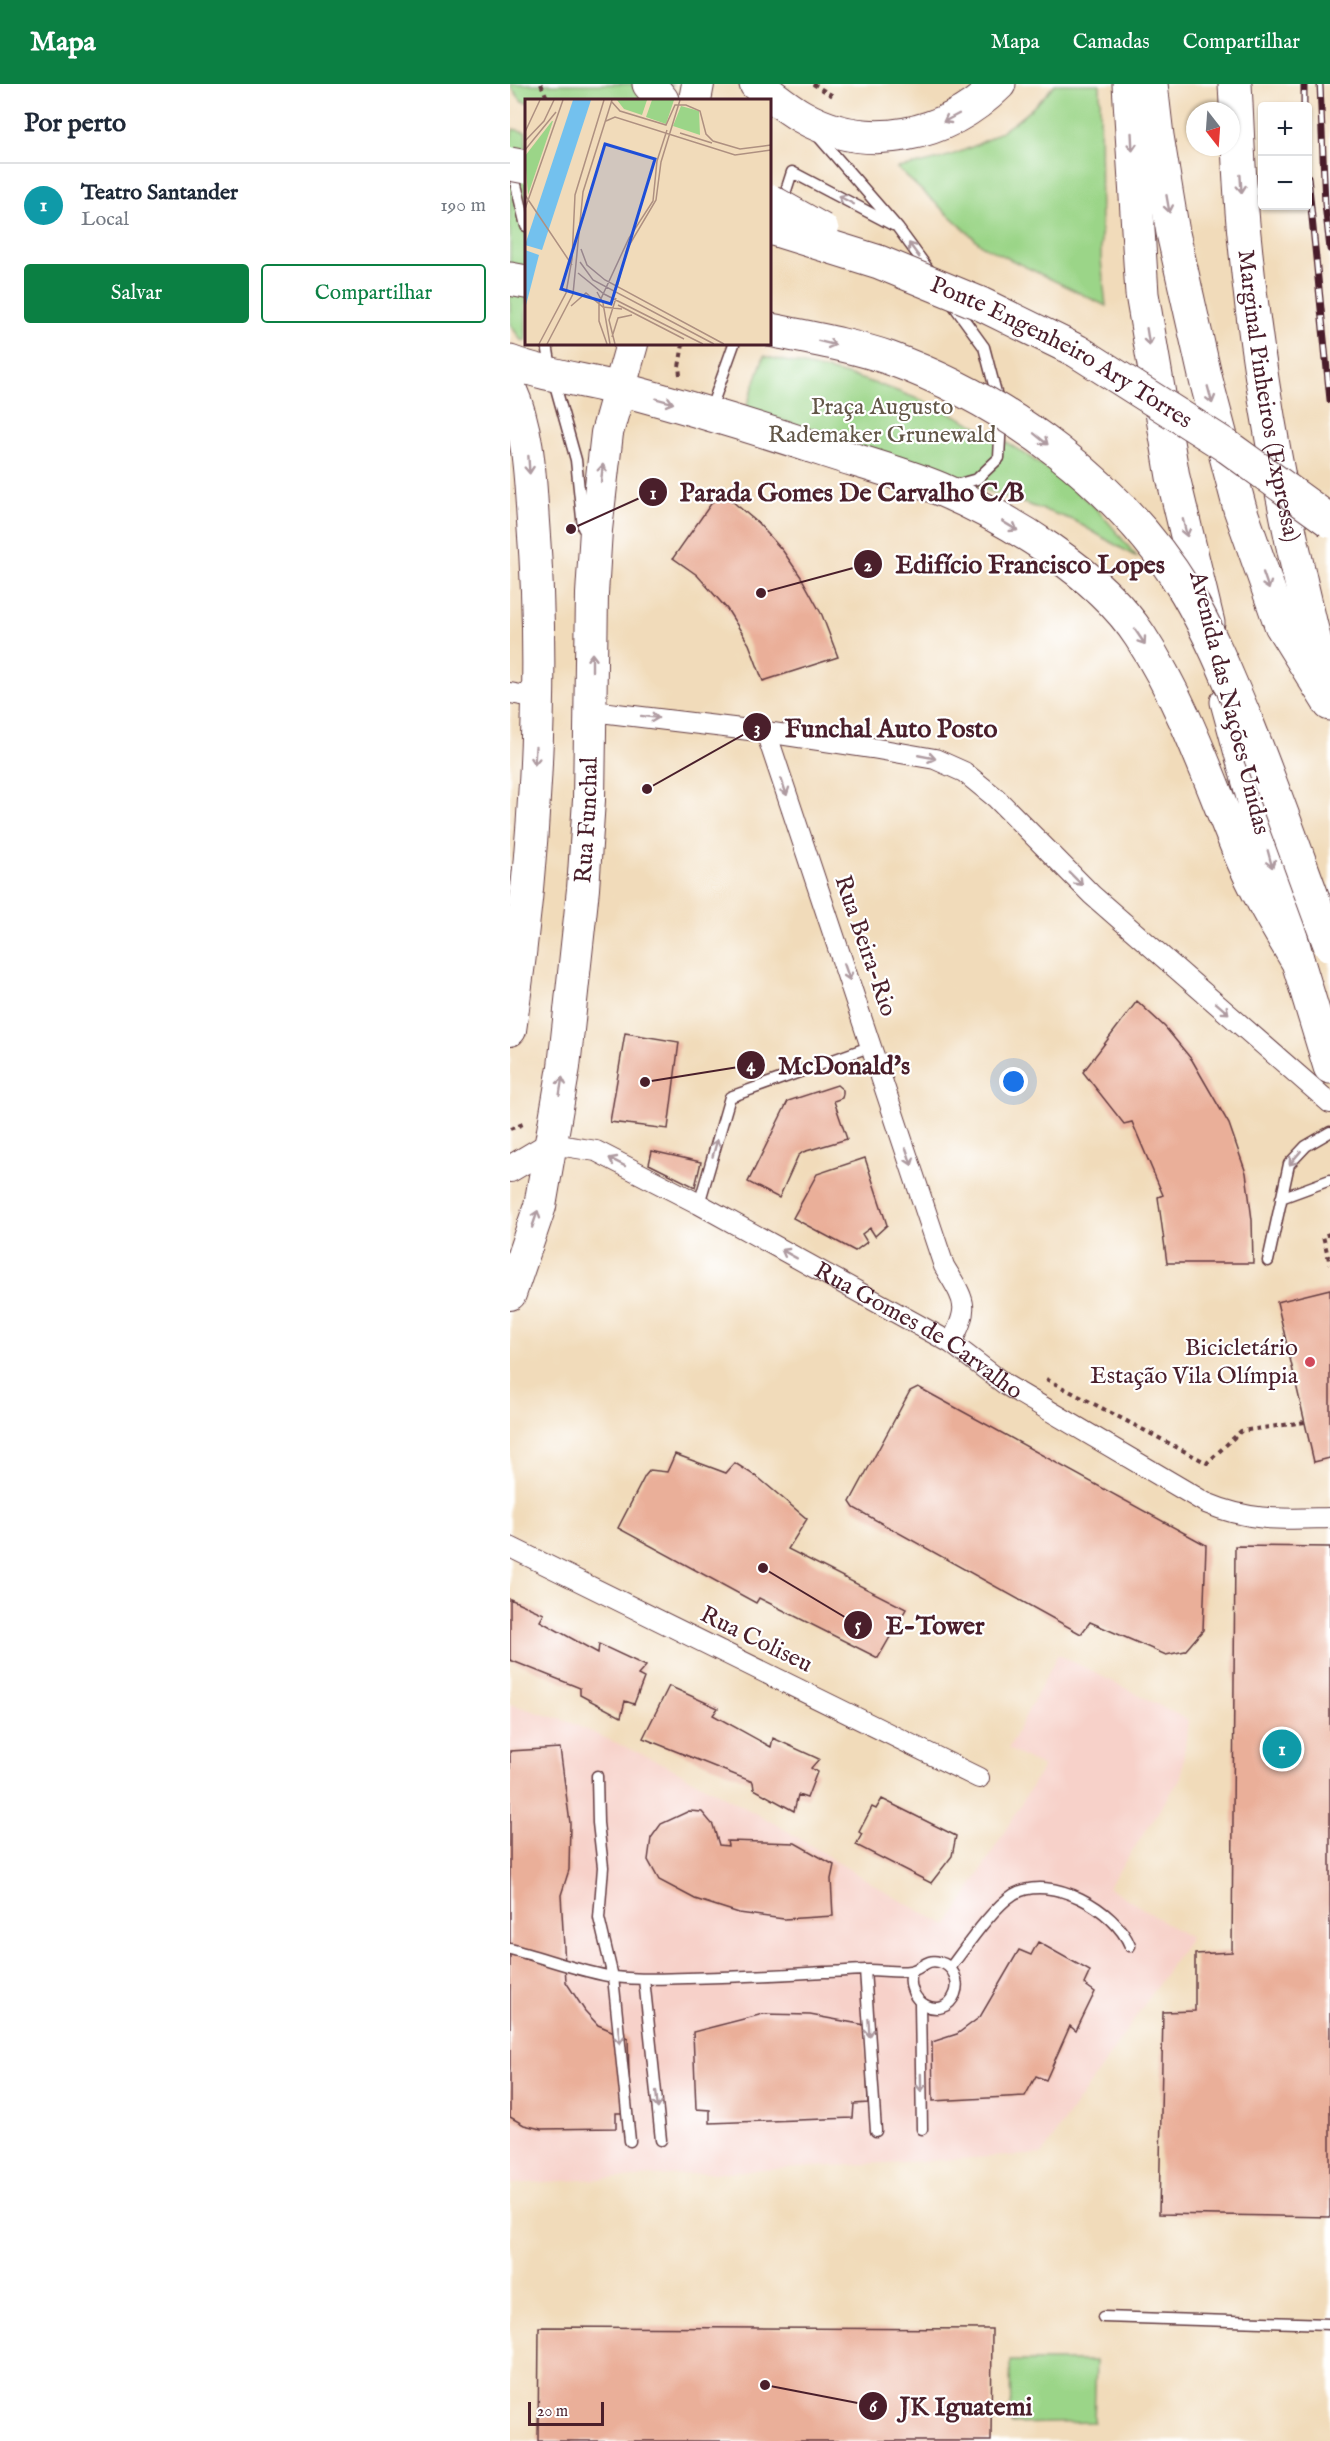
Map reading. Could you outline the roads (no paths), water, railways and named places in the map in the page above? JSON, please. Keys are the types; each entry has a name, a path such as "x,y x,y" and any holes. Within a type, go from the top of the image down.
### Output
{"highway":[{"path":"649,84 661,99"},
{"path":"756,84 801,116 837,132 886,138 928,130 971,107 999,84"},
{"name":"Avenida das Nações Unidas","path":"1129,84 1142,294 1173,477 1229,711 1298,962 1330,1067"},
{"path":"1151,84 1156,136 1173,233 1206,380 1240,509 1281,625 1330,703"},
{"name":"Marginal Pinheiros (Expressa)","path":"1234,84 1245,243 1269,421 1299,578 1330,703"},
{"path":"510,163 525,167"},
{"path":"771,202 879,262"},
{"name":"Ponte Engenheiro Ary Torres","path":"771,228 879,262 981,304 1077,351 1228,447 1330,521"},
{"path":"510,279 525,282"},
{"path":"771,330 888,358 965,393 1028,428 1106,490 1152,543 1186,592 1221,659 1261,757 1330,945"},
{"path":"510,362 536,371 549,359 619,388 710,412 939,489 997,518 1049,549 1103,591 1138,633 1169,684 1194,737 1238,850 1264,905 1298,962"}],"main road":[{"path":"695,99 698,84"},
{"name":"Rua Funchal","path":"510,1294 540,1206 552,1144 568,1034 583,890 592,711 592,594 603,465 607,433 632,345"},
{"path":"510,388 528,448 537,563 524,696 531,836 518,974 510,1030"}],"street":[{"path":"592,711 766,732 935,759 964,772 996,798 1092,895 1330,1103"},
{"name":"Rua Beira-Rio","path":"766,732 944,1266 965,1304 963,1320 951,1343"},
{"path":"510,1169 552,1144"},
{"name":"Rua Gomes de Carvalho","path":"552,1144 596,1151 699,1204 951,1343 1006,1385 1206,1503 1227,1511 1269,1519 1330,1518"},
{"name":"Rua Coliseu","path":"510,1547 979,1778"}],"lane":[{"path":"801,116 898,228 984,347 1000,408 1002,428 999,458 977,479 939,489"},
{"path":"510,163 525,222"},
{"path":"771,236 792,172 898,228"},
{"path":"710,412 734,345"},
{"path":"549,359 576,460 592,594"},
{"path":"699,1204 730,1098 872,1046"},
{"path":"1268,1261 1289,1164 1305,1146 1330,1132"},
{"path":"1281,1198 1330,1180"},
{"path":"597,1776 598,1824 603,1867 599,1918 613,1977 630,2141"},
{"path":"950,1968 989,1918 1014,1894 1043,1888 1082,1898 1116,1923 1127,1937 1130,1946"},
{"path":"510,1949 613,1977 644,1979 730,1978 865,1970 912,1971 931,1960 942,1962 956,1976 955,1995 948,2003 939,2007 929,2008 920,2003 915,1998 910,1985 912,1971"},
{"path":"865,1970 876,2131"},
{"path":"644,1979 661,2140"},
{"path":"920,2003 922,2129"},
{"path":"1103,2317 1330,2324"}],"railway":[{"path":"1304,84 1304,102"},
{"path":"1320,84 1325,204 1330,249"},
{"path":"1311,210 1330,400"}],"place":[{"name":"Parada Gomes De Carvalho C/B","path":"571,529"},
{"name":"Edifício Francisco Lopes","path":"761,593"},
{"name":"Funchal Auto Posto","path":"647,789"},
{"name":"McDonald's","path":"645,1082"},
{"name":"Bicicletário Estação Vila Olímpia","path":"1310,1362"},
{"name":"E-Tower","path":"763,1568"},
{"name":"Teatro Santander","path":"1282,1749"},
{"name":"JK Iguatemi","path":"765,2385"}],"park label":[{"name":"Praça Augusto Rademaker Grunewald","path":"882,421"}]}
